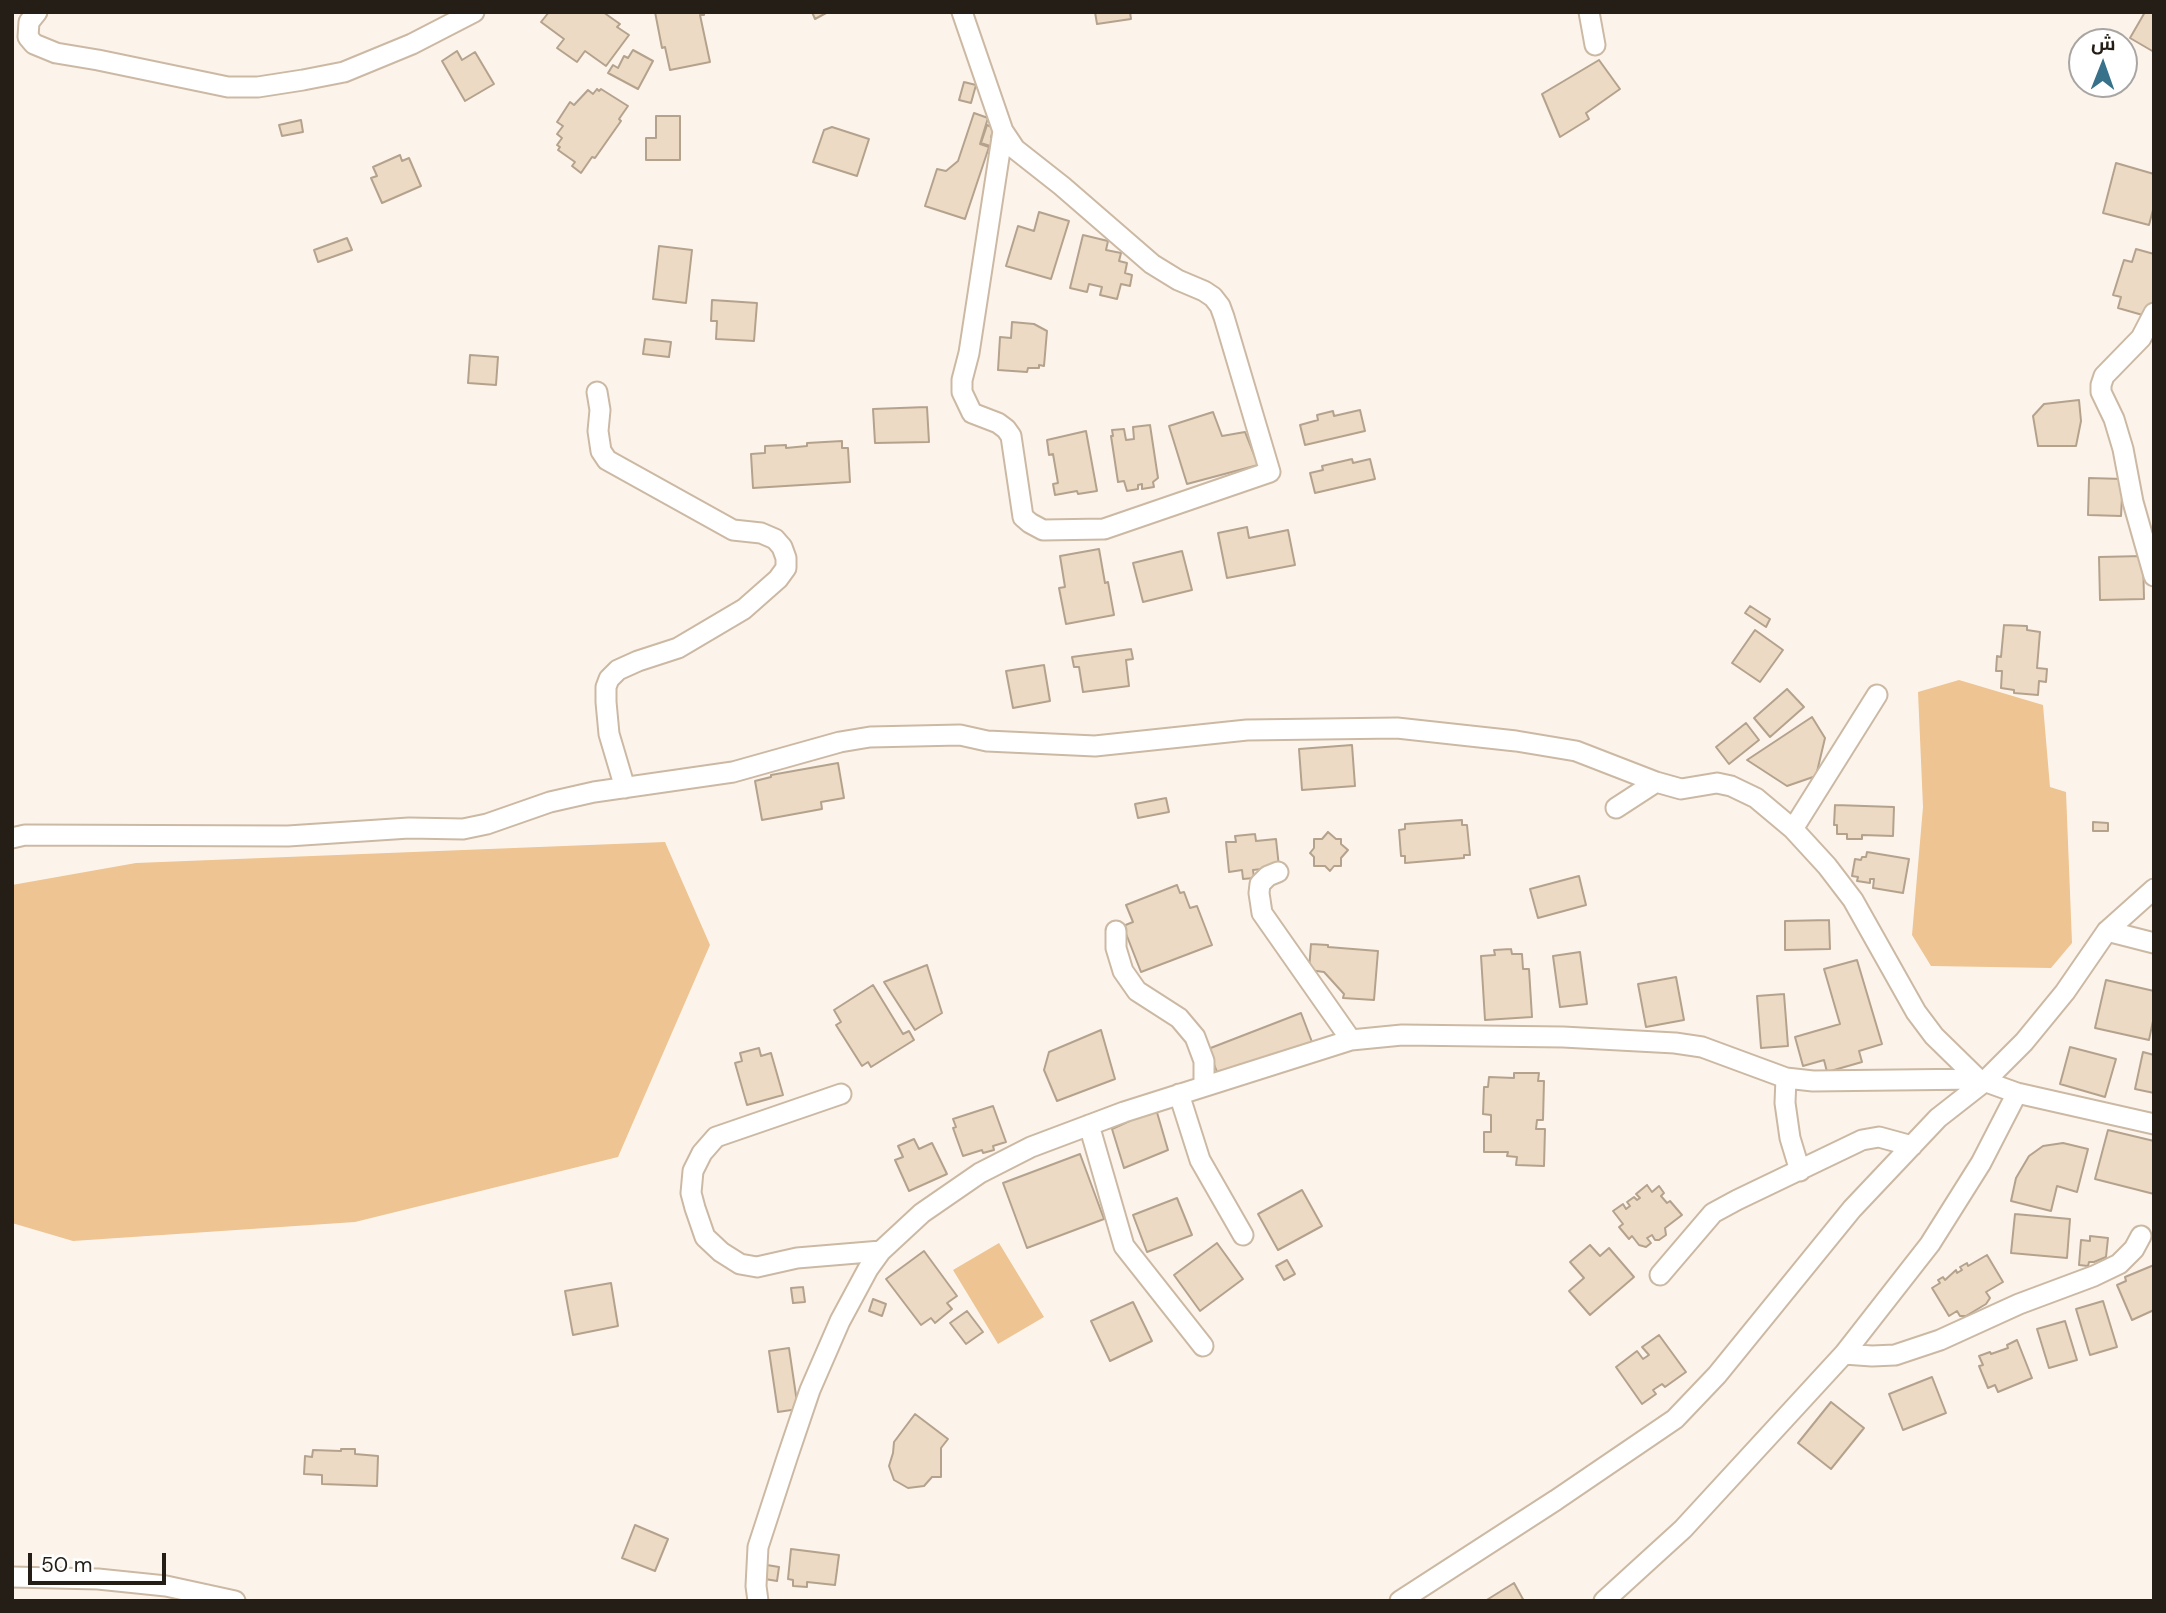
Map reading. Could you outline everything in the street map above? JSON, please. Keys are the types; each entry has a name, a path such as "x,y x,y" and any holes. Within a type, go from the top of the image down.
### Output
{"street":[{"path":"37,12 29,22 28,37 34,44 57,53 228,88 258,87 344,72 412,44 474,12"},
{"path":"962,12 1003,131 1015,149 1152,264 1213,297 1224,317 1270,472 1104,529 1044,530 1023,517 1011,436 998,423 972,413 962,392 1003,131"},
{"path":"1588,12 1595,45"},
{"path":"2154,313 2141,338 2104,376 2101,392 2114,419 2123,449 2133,502 2154,576"},
{"path":"597,392 600,410 598,431 601,451 607,460 733,530 761,533 775,539 786,558 786,568 778,579 744,609 678,648 638,661 618,670 609,679 606,702 609,734 625,788"},
{"path":"1793,829 1877,695"},
{"path":"12,838 25,835 288,836 409,828 463,829 487,824 550,802 594,792 733,772 840,742 870,737 960,735 986,741 1095,746 1247,730 1397,728 1516,741 1576,751 1681,789 1717,783 1731,786 1756,798 1793,829 1827,866 1853,900 1916,1012 1934,1035 1981,1080"},
{"path":"1616,808 1656,782"},
{"path":"1278,872 1268,876 1260,884 1262,913 1351,1040"},
{"path":"1400,1601 1675,1419 1717,1375 1852,1209 1938,1118 2024,1042 2066,992 2107,931 2154,889"},
{"path":"1116,931 1116,948 1123,971 1137,991 1179,1018 1195,1037 1204,1061 1204,1086"},
{"path":"2107,931 2154,943"},
{"path":"758,1601 758,1547 810,1390 840,1321 868,1269 881,1251 922,1213 979,1173 1031,1147 1179,1094 1351,1040 1402,1035 1563,1037 1702,1046 1786,1078 1813,1082 1981,1080 2017,1093 2154,1124"},
{"path":"1786,1078 1785,1103 1790,1138 1800,1171"},
{"path":"1604,1601 1683,1529 1844,1354 1930,1244 1981,1163 2017,1093"},
{"path":"841,1094 716,1137 702,1153 693,1171 691,1193 705,1237 721,1252 740,1264 757,1267 797,1258 881,1251"},
{"path":"1179,1094 1199,1160 1243,1234"},
{"path":"1089,1125 1124,1246 1203,1346"},
{"path":"1660,1275 1713,1213 1862,1140 1879,1137 1912,1146"},
{"path":"1844,1354 1895,1355 1940,1340 2019,1304 2119,1264 2134,1249 2141,1236"},
{"path":"12,1577 110,1580 166,1586 236,1601"}],"shaded area":[{"path":"1959,680 2043,705 2050,787 2066,792 2072,943 2051,968 1931,966 1912,935 1923,807 1918,692"},
{"path":"665,842 710,945 618,1157 355,1222 73,1241 12,1223 12,885 136,863"},
{"path":"999,1243 1044,1317 998,1344 953,1270"}],"building":[{"path":"549,12 603,12 620,24 617,27 629,35 606,66 585,51 577,62 557,48 564,39 541,22"},
{"path":"655,12 704,12 704,15 700,15 710,62 670,70 665,47 662,48"},
{"path":"812,12 828,12 815,19"},
{"path":"1095,12 1130,12 1131,19 1097,24"},
{"path":"2145,12 2154,12 2154,52 2138,43 2138,28 2136,28"},
{"path":"633,50 653,61 638,89 608,73 613,65 618,68 624,56 628,58"},
{"path":"457,51 462,60 475,52 494,84 465,101 442,61"},
{"path":"1599,60 1620,89 1586,113 1589,119 1560,137 1542,94"},
{"path":"964,82 976,85 971,103 959,100"},
{"path":"597,89 628,106 619,119 621,121 581,173 572,166 575,162 558,150 560,147 557,145 562,138 557,134 563,126 557,122 570,102 574,105 588,90 593,94"},
{"path":"974,113 988,118 980,144 989,147 965,219 925,206 937,169 946,171 958,161"},
{"path":"656,116 680,116 680,160 646,160 646,138 656,138"},
{"path":"301,120 303,132 282,136 279,125"},
{"path":"987,125 994,128 991,137 999,140 996,148 981,143"},
{"path":"832,127 869,139 857,176 813,162 824,130"},
{"path":"400,155 402,161 409,158 421,186 382,203 371,178 377,176 373,167"},
{"path":"2116,163 2154,174 2154,206 2149,225 2103,213"},
{"path":"1039,212 1069,221 1051,279 1006,266 1018,226 1034,231"},
{"path":"1083,235 1108,241 1106,250 1121,253 1119,261 1127,263 1125,273 1132,275 1130,286 1121,284 1117,299 1100,295 1102,287 1089,284 1087,292 1070,288"},
{"path":"347,238 352,250 318,262 314,250"},
{"path":"659,246 692,250 686,303 653,299"},
{"path":"2136,249 2154,254 2154,305 2150,304 2146,316 2118,308 2121,297 2113,295 2124,260 2132,262"},
{"path":"712,300 757,303 754,341 716,339 717,321 711,321"},
{"path":"1012,322 1034,324 1047,331 1044,366 1028,368 1027,372 998,370 1000,337 1011,338"},
{"path":"645,339 671,342 669,357 643,354"},
{"path":"470,355 498,357 496,385 468,383"},
{"path":"2079,400 2081,421 2076,446 2038,446 2033,416 2044,404"},
{"path":"927,407 929,442 875,443 873,409"},
{"path":"1360,410 1365,431 1305,445 1300,425 1318,420 1317,415 1333,411 1334,416"},
{"path":"1213,412 1222,436 1245,432 1258,465 1187,484 1169,426"},
{"path":"1150,425 1158,478 1153,482 1154,487 1142,489 1142,484 1138,485 1138,489 1127,491 1124,481 1118,482 1112,430 1124,429 1126,440 1134,439 1133,427"},
{"path":"1086,431 1097,491 1055,495 1053,484 1058,483 1053,454 1049,455 1047,440"},
{"path":"842,441 842,448 848,448 850,482 753,488 751,454 765,453 765,446 786,445 786,448 807,446 807,443"},
{"path":"1352,459 1353,463 1370,459 1375,479 1315,493 1310,473 1323,470 1322,466"},
{"path":"2089,478 2123,479 2121,516 2088,515"},
{"path":"1247,527 1249,538 1288,530 1295,565 1227,578 1218,533"},
{"path":"1099,549 1114,615 1066,624 1059,588 1065,587 1060,556"},
{"path":"1182,551 1192,590 1143,602 1133,563"},
{"path":"2143,556 2144,599 2100,600 2099,557"},
{"path":"1750,606 1770,619 1766,627 1745,613"},
{"path":"2004,625 2027,626 2027,630 2040,632 2037,668 2047,669 2046,682 2039,681 2038,695 2014,693 2014,690 2001,688 2002,671 1996,671 1997,656 2001,657"},
{"path":"1755,630 1783,650 1760,682 1732,663"},
{"path":"1131,649 1133,659 1126,660 1129,686 1083,692 1079,667 1074,667 1072,657"},
{"path":"1044,665 1050,701 1013,708 1006,671"},
{"path":"1787,689 1804,707 1770,737 1754,718"},
{"path":"1812,717 1825,738 1816,776 1787,786 1747,760"},
{"path":"1746,723 1759,740 1729,764 1716,747"},
{"path":"1352,745 1355,786 1302,790 1299,749"},
{"path":"838,763 844,798 821,802 822,809 762,820 755,781 771,775"},
{"path":"1166,798 1169,812 1138,818 1135,804"},
{"path":"1835,805 1894,807 1893,836 1862,835 1862,839 1847,839 1847,834 1837,834 1837,825 1834,825"},
{"path":"1462,820 1462,825 1467,825 1470,855 1464,855 1464,858 1405,863 1405,856 1401,856 1399,830 1405,829 1405,824"},
{"path":"2093,822 2108,823 2108,831 2093,831"},
{"path":"1328,832 1336,839 1341,839 1341,844 1348,850 1341,858 1341,866 1334,866 1330,871 1325,866 1314,866 1314,857 1310,853 1314,848 1314,839 1322,839"},
{"path":"1255,834 1256,841 1276,839 1279,867 1253,870 1254,878 1243,879 1242,870 1229,872 1226,842 1236,842 1235,836"},
{"path":"1867,852 1909,859 1903,893 1873,888 1874,879 1870,879 1870,883 1857,881 1858,877 1852,876 1855,859 1861,860 1866,857"},
{"path":"1579,876 1586,905 1538,918 1530,889"},
{"path":"1177,885 1180,893 1184,892 1190,908 1197,906 1212,945 1141,972 1123,926 1133,922 1126,905"},
{"path":"1829,920 1830,949 1785,950 1785,921"},
{"path":"1311,944 1378,951 1374,1000 1343,998 1344,994 1324,972 1309,970"},
{"path":"1511,949 1512,954 1522,954 1523,969 1529,969 1532,1017 1485,1020 1481,956 1495,955 1494,950"},
{"path":"1580,952 1587,1004 1560,1007 1553,956"},
{"path":"1857,960 1882,1044 1859,1051 1862,1062 1827,1072 1824,1060 1803,1066 1795,1037 1840,1024 1824,969"},
{"path":"927,965 942,1013 915,1030 884,982"},
{"path":"1676,977 1684,1020 1646,1027 1638,984"},
{"path":"2106,980 2154,991 2154,1016 2149,1040 2095,1028"},
{"path":"873,985 903,1034 909,1031 914,1040 871,1067 868,1062 862,1066 836,1025 841,1022 834,1010"},
{"path":"1784,994 1788,1046 1761,1048 1757,996"},
{"path":"1301,1013 1312,1042 1219,1077 1208,1049"},
{"path":"1101,1030 1115,1079 1057,1101 1044,1070 1049,1052"},
{"path":"2070,1047 2116,1059 2105,1097 2060,1084"},
{"path":"759,1048 761,1056 771,1053 783,1095 747,1105 735,1063 742,1061 740,1053"},
{"path":"2143,1052 2154,1055 2154,1093 2135,1089"},
{"path":"1514,1073 1539,1073 1538,1081 1544,1081 1543,1120 1537,1120 1536,1129 1545,1129 1544,1166 1516,1165 1517,1157 1507,1156 1508,1152 1484,1152 1484,1132 1491,1132 1491,1115 1483,1114 1484,1087 1488,1087 1489,1077 1514,1078"},
{"path":"993,1106 1006,1142 993,1146 994,1150 983,1153 982,1150 963,1156 953,1128 956,1127 953,1119"},
{"path":"1156,1109 1168,1150 1124,1168 1112,1129"},
{"path":"2108,1130 2154,1141 2154,1194 2095,1179"},
{"path":"914,1139 919,1149 932,1143 947,1174 909,1191 895,1160 903,1157 898,1146"},
{"path":"2063,1143 2088,1149 2077,1192 2057,1186 2051,1211 2011,1201 2016,1178 2029,1156 2043,1146"},
{"path":"1080,1154 1104,1219 1027,1248 1003,1183"},
{"path":"1647,1185 1652,1192 1659,1186 1664,1193 1661,1196 1667,1203 1670,1201 1682,1215 1665,1228 1666,1235 1659,1240 1655,1240 1652,1235 1647,1238 1651,1243 1646,1247 1639,1245 1632,1236 1629,1239 1619,1227 1623,1224 1613,1211 1623,1204 1626,1209 1630,1206 1627,1202 1634,1197 1637,1200 1640,1198 1636,1194"},
{"path":"1302,1190 1322,1226 1278,1250 1258,1214"},
{"path":"1177,1198 1192,1235 1147,1252 1133,1215"},
{"path":"2015,1214 2070,1219 2067,1258 2011,1253"},
{"path":"2090,1236 2108,1238 2106,1257 2089,1262 2088,1266 2079,1265 2081,1240 2090,1241"},
{"path":"1217,1243 1243,1279 1200,1311 1174,1275"},
{"path":"1590,1245 1600,1256 1609,1248 1634,1277 1590,1315 1569,1291 1584,1278 1570,1262"},
{"path":"924,1251 957,1296 947,1303 952,1309 935,1323 931,1318 921,1325 886,1279"},
{"path":"1987,1255 2003,1282 1986,1292 1990,1298 1986,1304 1966,1316 1960,1316 1957,1311 1949,1316 1932,1288 1940,1283 1938,1280 1943,1277 1945,1280 1956,1270 1957,1273 1962,1270 1960,1267 1967,1263 1968,1266"},
{"path":"1287,1260 1295,1274 1284,1280 1276,1266"},
{"path":"2154,1265 2154,1310 2132,1320 2117,1285 2126,1281 2125,1277"},
{"path":"611,1283 618,1326 573,1335 565,1291"},
{"path":"803,1287 805,1302 793,1303 791,1288"},
{"path":"873,1299 886,1304 882,1316 869,1311"},
{"path":"2103,1301 2117,1347 2090,1355 2076,1309"},
{"path":"1133,1302 1152,1341 1110,1361 1091,1321"},
{"path":"967,1311 983,1332 966,1344 950,1323"},
{"path":"2065,1321 2077,1360 2049,1368 2037,1329"},
{"path":"1659,1335 1686,1372 1665,1387 1662,1384 1653,1390 1656,1394 1642,1404 1616,1367 1637,1351 1643,1359 1649,1355 1642,1347"},
{"path":"2017,1340 2032,1378 1998,1392 1995,1385 1988,1388 1979,1366 1983,1365 1979,1356 2008,1348 2007,1345"},
{"path":"789,1348 798,1409 778,1412 769,1351"},
{"path":"1932,1377 1946,1413 1903,1430 1889,1394"},
{"path":"1831,1402 1864,1428 1831,1469 1798,1443"},
{"path":"915,1414 948,1439 941,1448 941,1477 932,1477 924,1486 908,1488 894,1480 889,1466 894,1442"},
{"path":"355,1449 355,1454 378,1456 377,1486 322,1484 322,1475 304,1474 305,1456 312,1457 313,1450"},
{"path":"635,1525 668,1539 655,1571 622,1558"},
{"path":"791,1549 839,1555 835,1585 807,1582 807,1587 793,1586 793,1580 788,1579"},
{"path":"767,1565 779,1567 777,1581 765,1579"},
{"path":"1514,1583 1524,1601 1485,1601"}]}
